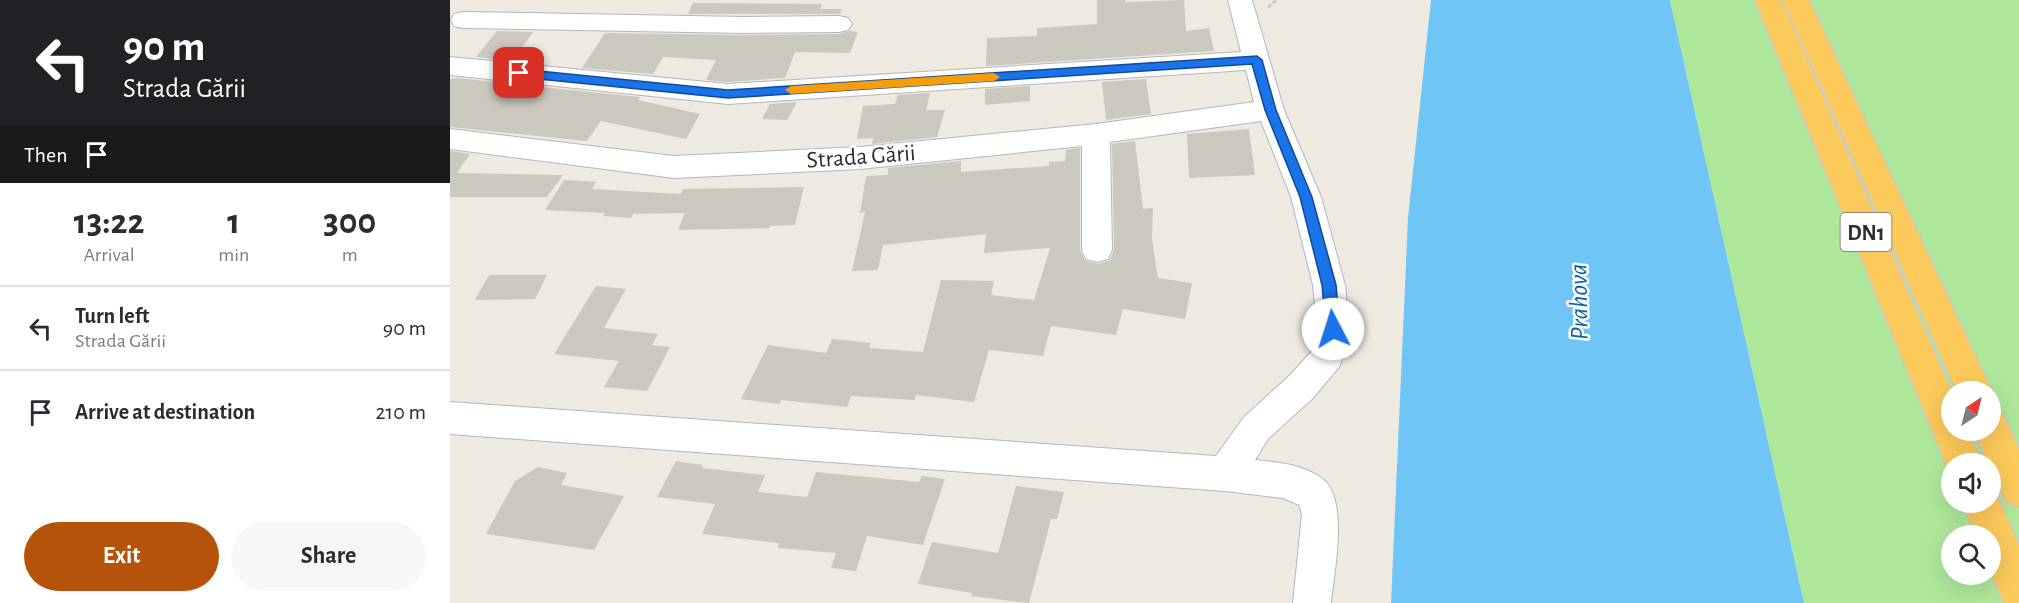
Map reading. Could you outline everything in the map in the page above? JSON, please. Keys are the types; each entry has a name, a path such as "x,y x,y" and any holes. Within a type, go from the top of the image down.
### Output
{"highway":[{"name":"DN1","path":"1768,0 1959,453"},
{"name":"DN1","path":"1796,0 1970,381"},
{"path":"1997,441 2019,489"},
{"path":"1986,513 2019,592"}],"street":[{"path":"1225,474 1256,428 1328,357 1333,329 1329,285 1306,197 1270,110 1240,0"},
{"path":"463,20 744,25 839,24"},
{"path":"450,66 728,94 1257,60"},
{"name":"Strada Gării","path":"450,139 674,167 860,158 1096,134 1270,110"},
{"path":"1096,134 1096,249"},
{"path":"450,418 1225,474 1288,482 1311,492 1318,502 1320,514 1312,603"}],"green space":[{"path":"1670,0 2019,0 2019,603 1804,603"}],"water":[{"name":"Prahova","path":"1431,0 1670,0 1804,603 1391,603 1408,218"}],"building":[{"path":"1097,0 1125,0 1125,2 1184,0 1186,31 1209,28 1214,51 986,66 987,38 1037,36 1037,28 1097,24"},
{"path":"693,3 822,4 820,9 842,9 840,14 688,14"},
{"path":"497,31 533,32 512,61 476,57"},
{"path":"850,31 858,32 850,53 795,52 785,78 728,82 706,80 716,60 663,57 653,74 582,68 605,33 744,35 839,34"},
{"path":"450,79 496,82 495,84 640,97 638,100 700,114 686,139 601,121 587,141 450,127"},
{"path":"1146,79 1151,114 1106,120 1102,82"},
{"path":"1030,86 1030,101 985,105 985,89"},
{"path":"930,93 926,110 945,110 937,137 872,144 873,138 857,139 863,106 895,104 898,95"},
{"path":"797,102 787,120 762,119 770,104"},
{"path":"1249,129 1255,175 1189,178 1187,134"},
{"path":"1135,141 1143,209 1153,208 1152,239 1158,278 1192,283 1185,319 1123,309 1116,335 1051,326 1043,356 989,350 974,402 916,395 915,400 851,396 847,407 781,400 780,404 741,399 768,345 826,353 832,339 871,343 869,348 923,352 941,280 994,281 991,295 1034,300 1050,248 984,253 986,234 883,245 878,270 852,271 865,212 860,213 866,176 888,175 888,168 961,161 961,172 1049,166 1049,162 1065,161 1066,150 1080,148 1080,250 1085,261 1098,264 1110,260 1114,250 1112,144"},
{"path":"450,151 470,154 457,173 563,175 547,197 450,197"},
{"path":"564,180 596,182 592,189 681,194 683,189 804,187 795,225 770,226 770,228 678,230 685,213 633,214 631,218 603,216 605,213 545,210"},
{"path":"489,275 547,275 535,299 475,300"},
{"path":"596,286 626,289 604,328 658,334 652,345 670,347 647,391 604,387 619,361 554,354"},
{"path":"676,461 703,465 702,468 765,475 758,492 807,497 816,472 919,482 922,476 945,479 923,545 867,536 856,571 831,568 836,553 778,548 779,543 702,534 715,504 657,497"},
{"path":"538,467 567,473 561,485 624,496 594,550 486,534 515,481"},
{"path":"1016,486 1064,492 1057,519 1051,519 1029,603 971,596 972,593 918,584 932,542 998,553"}],"slow traffic":[{"path":"791,90 994,77"}],"route":[{"path":"519,73 728,94 1257,60 1270,110 1306,197 1329,285 1333,329"}]}
